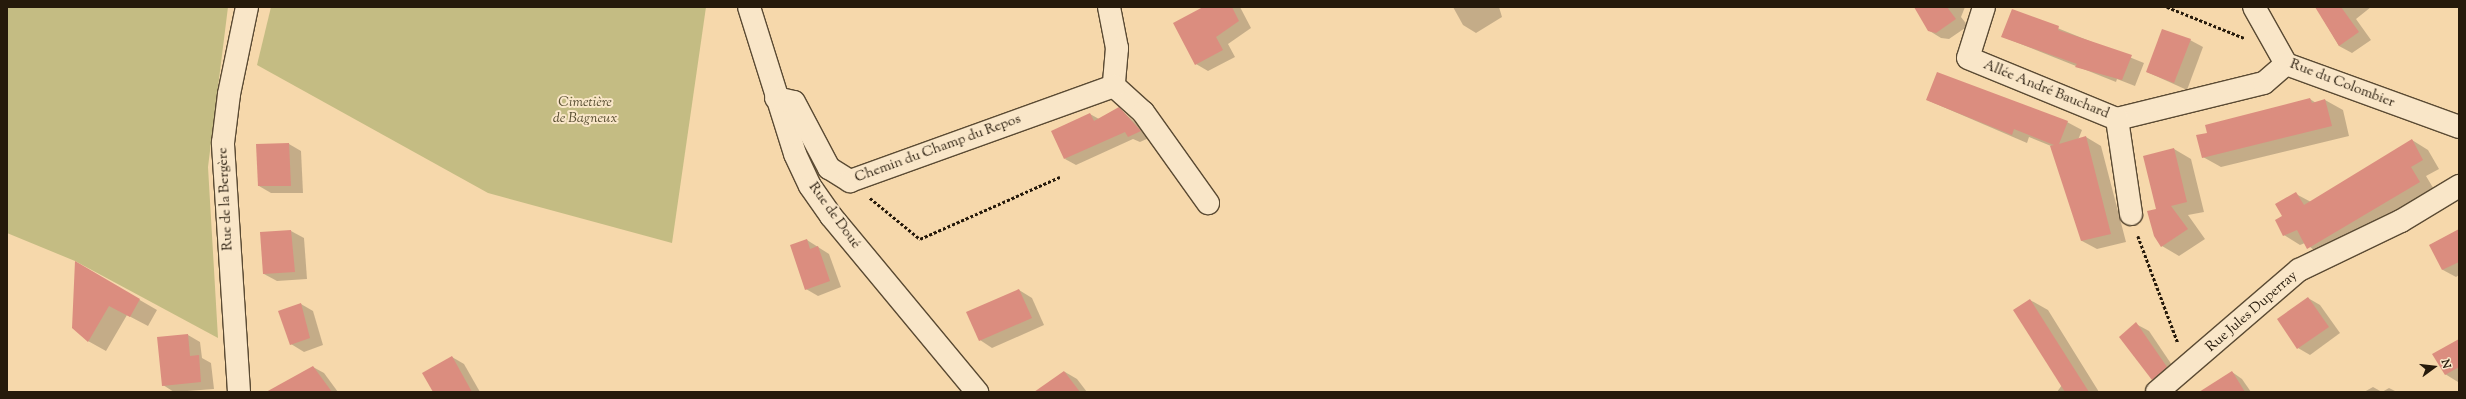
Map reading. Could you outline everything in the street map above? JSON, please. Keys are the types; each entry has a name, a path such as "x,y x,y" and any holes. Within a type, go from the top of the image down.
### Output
{"street":[{"name":"Rue de la Bergère","path":"239,392 223,143 229,94 247,7"},
{"name":"Rue de Doué","path":"749,7 776,98 795,154 818,198 977,392"},
{"path":"1109,7 1117,48 1114,86 1143,112 1208,203"},
{"name":"Allée André Bauchard","path":"1984,7 1968,58 2117,119 2264,82 2286,64"},
{"name":"Rue du Colombier","path":"2254,7 2286,64 2459,127"},
{"name":"Chemin du Champ du Repos","path":"776,98 794,102 829,168 850,181 1114,86"},
{"path":"2117,119 2131,214"},
{"name":"Rue Jules Duperray","path":"2157,392 2191,365 2299,270 2401,221 2459,186"}],"path":[{"path":"2167,7 2246,39"},
{"path":"850,181 920,239 1060,177"},
{"path":"2131,214 2152,278 2181,350 2191,365"}],"green space":[{"path":"7,7 228,7 208,167 218,338 75,261 7,233"},
{"name":"Cimetière de Bagneux","path":"271,7 706,7 672,243 488,193 257,65"}],"building":[{"path":"1203,7 1232,7 1239,21 1216,37 1223,50 1195,65 1173,23"},
{"path":"1914,7 1947,7 1956,19 1936,33 1928,31"},
{"path":"2315,7 2341,7 2359,32 2339,46"},
{"path":"2012,9 2059,26 2058,30 2132,55 2122,80 2075,67 2077,64 2001,37"},
{"path":"2162,29 2191,39 2174,83 2146,72"},
{"path":"1937,72 2068,121 2059,144 2086,136 2111,234 2081,241 2050,146 2054,145 2014,129 2012,135 1926,100"},
{"path":"2310,98 2312,103 2325,99 2332,126 2202,158 2196,135 2207,133 2205,125"},
{"path":"1119,107 1141,131 1128,137 1125,132 1064,159 1051,131 1090,113 1094,121"},
{"path":"2412,139 2423,160 2411,167 2420,182 2307,249 2297,230 2283,236 2275,220 2282,216 2275,204 2296,192 2304,205"},
{"path":"289,143 291,186 258,186 256,144"},
{"path":"2174,148 2187,202 2171,206 2188,229 2161,247 2154,236 2147,211 2156,209 2143,156"},
{"path":"2459,229 2459,262 2442,270 2429,245"},
{"path":"291,230 295,272 263,274 260,232"},
{"path":"807,239 810,249 818,246 830,281 805,290 790,245"},
{"path":"75,261 140,299 130,317 109,306 88,342 72,328"},
{"path":"1019,289 1032,318 979,341 966,312"},
{"path":"2308,297 2329,327 2297,349 2277,319"},
{"path":"2030,299 2089,392 2065,392 2013,310"},
{"path":"301,303 310,338 290,345 278,311"},
{"path":"2136,322 2167,367 2152,380 2119,337"},
{"path":"188,334 190,356 199,355 201,382 162,386 157,337"},
{"path":"2459,339 2459,367 2445,375 2432,354"},
{"path":"452,356 472,392 433,392 422,373"},
{"path":"313,366 332,392 266,392"},
{"path":"1064,371 1080,392 1034,392"},
{"path":"2232,371 2245,392 2199,392"}]}
